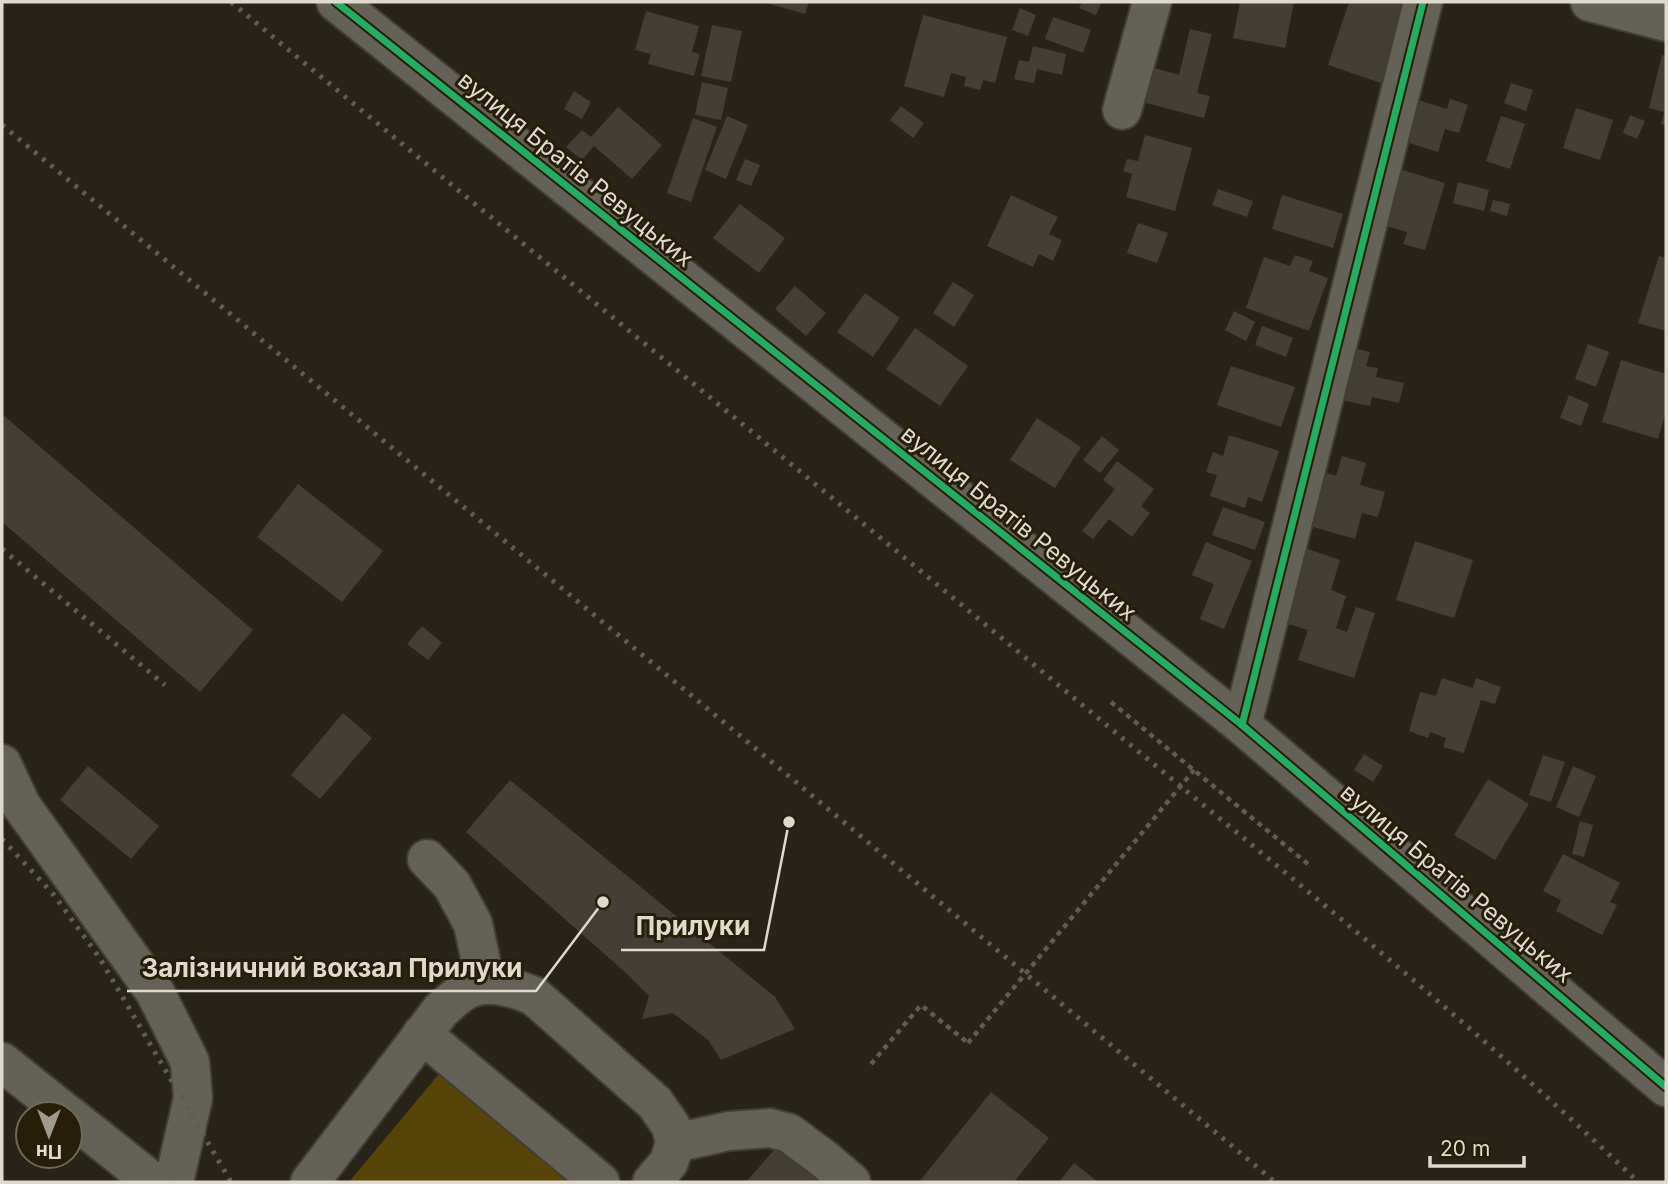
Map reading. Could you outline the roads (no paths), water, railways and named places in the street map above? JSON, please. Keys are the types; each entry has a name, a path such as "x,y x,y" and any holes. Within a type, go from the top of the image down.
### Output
{"street":[{"name":"вулиця Братів Ревуцьких","path":"336,2 1242,725 1666,1087"},
{"path":"1122,110 1152,2"},
{"path":"1242,725 1423,2"},
{"path":"1601,3 1666,22"},
{"path":"2,764 20,805 155,992 190,1062 193,1098 174,1182"},
{"path":"427,859 452,884 473,924 486,985"},
{"path":"310,1182 441,1010 465,990 486,985 510,986 534,996 655,1103 671,1126 675,1143 669,1163 652,1182"},
{"path":"422,1034 600,1182"},
{"path":"2,1062 50,1100"},
{"path":"84,1127 153,1182"},
{"path":"675,1143 729,1131 770,1129 789,1133 851,1182"}],"railway":[{"path":"231,2 1369,943 1506,1060 1638,1182"},
{"path":"2,125 1275,1182"},
{"path":"2,549 165,685"},
{"path":"2,839 54,895 99,957 231,1182"}],"place":[{"name":"Прилуки","path":"789,822"},
{"name":"Залізничний вокзал Прилуки","path":"603,902"}]}
